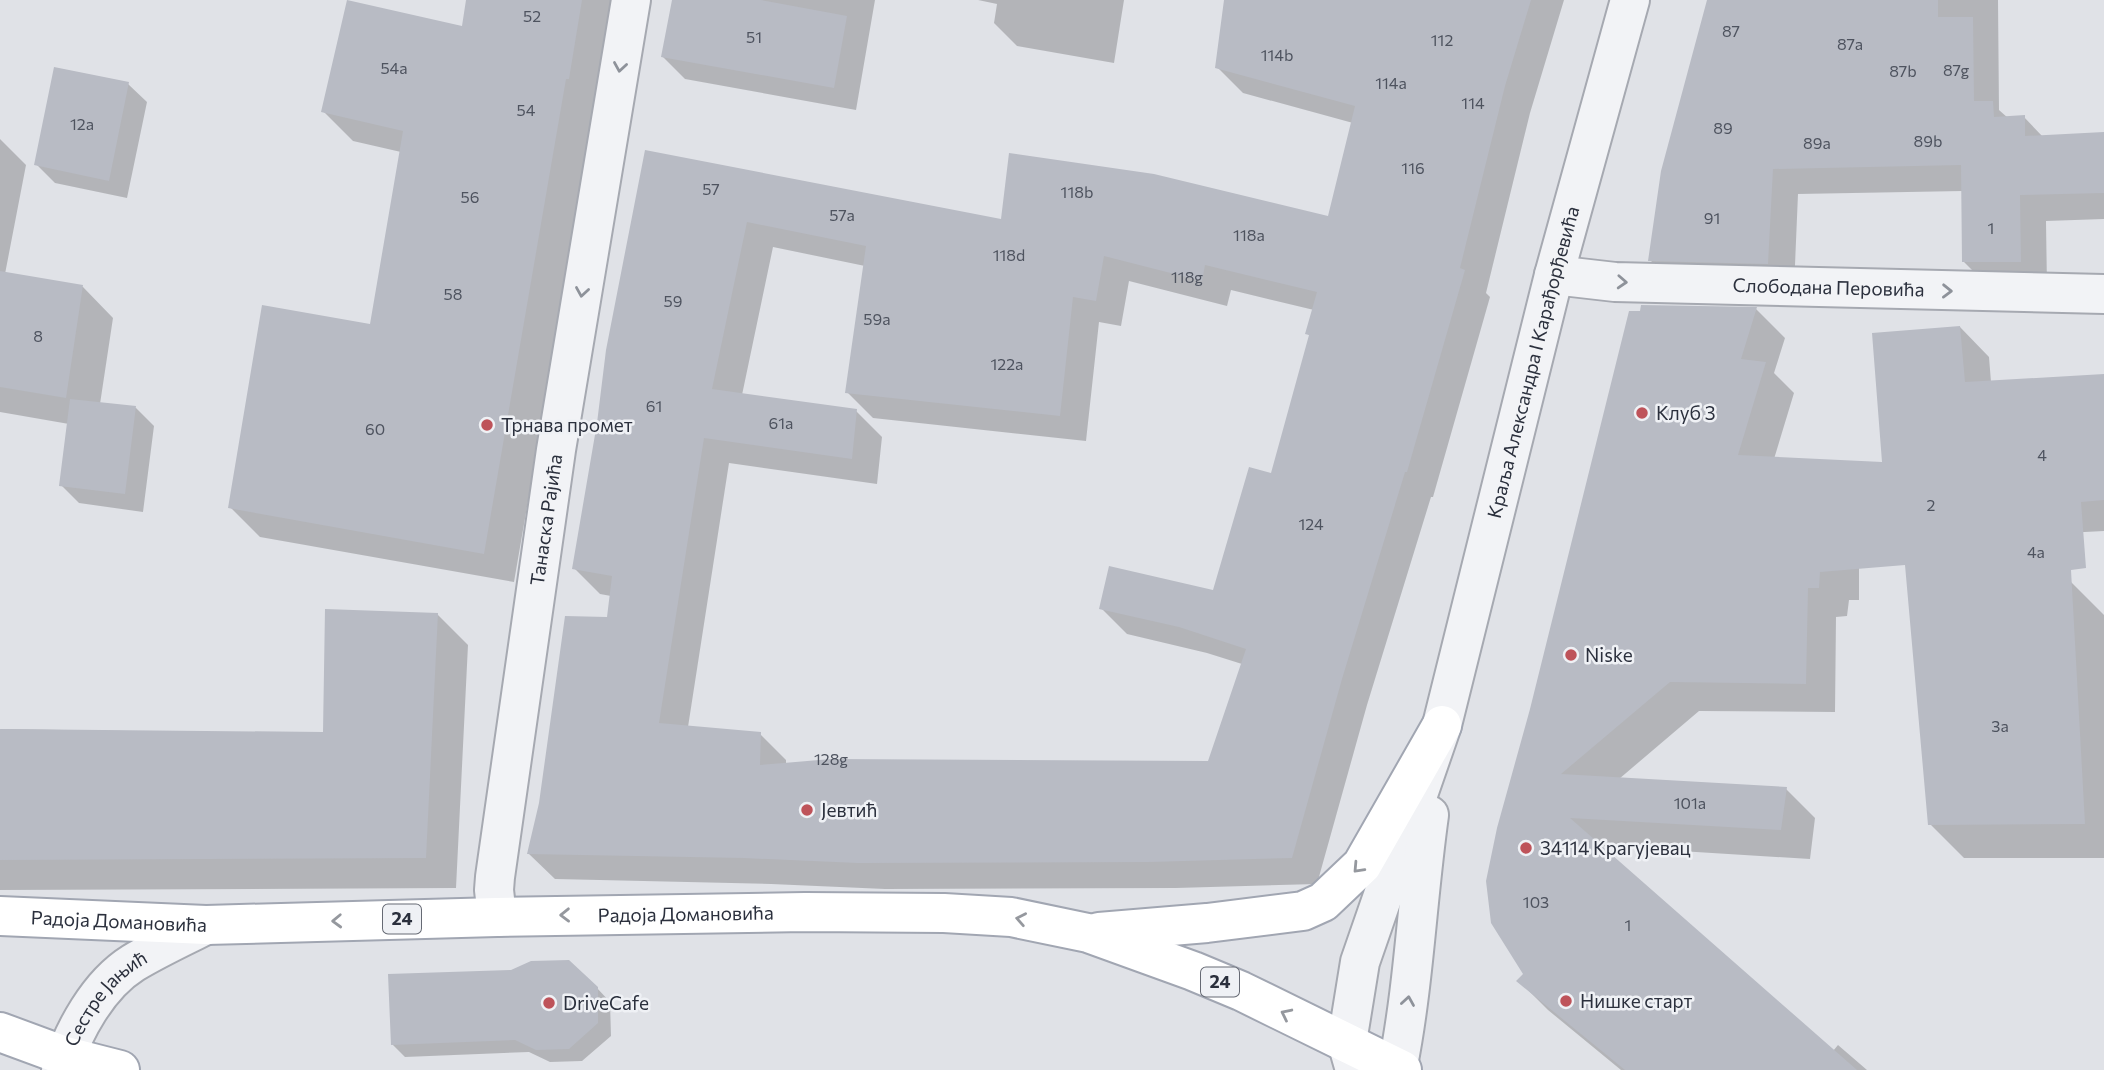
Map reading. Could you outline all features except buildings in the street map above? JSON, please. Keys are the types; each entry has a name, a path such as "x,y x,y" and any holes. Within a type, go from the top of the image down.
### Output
{"main road":[{"path":"1088,933 1207,923 1303,911 1323,902 1362,865 1442,725"},
{"name":"Радоја Домановића","path":"0,916 206,925 804,912 944,913 1011,917 1088,933 1193,971 1241,991 1351,1056"},
{"path":"0,1032 63,1063 120,1070"},
{"name":"24","path":"1351,1056 1399,1069"}],"street":[{"name":"Танаска Рајића","path":"497,917 495,877 556,450 631,0"},
{"name":"Краља Александра I Карађорђевића","path":"1351,1056 1360,962 1442,725 1554,275 1630,0"},
{"name":"Слободана Перовића","path":"1554,275 1615,282 2104,294"},
{"name":"Краља Александра I Карађорђевића","path":"1399,1069 1411,986 1420,877 1442,725"},
{"name":"Сестре Јањић","path":"63,1063 83,1019 106,987 131,964 206,925"}],"place":[{"name":"Клуб 3","path":"1642,413"},
{"name":"Трнава промет","path":"487,425"},
{"name":"Niske","path":"1571,655"},
{"name":"Јевтић","path":"807,810"},
{"name":"34114 Крагујевац","path":"1526,848"},
{"name":"Нишке старт","path":"1566,1001"},
{"name":"DriveCafe","path":"549,1003"}]}
